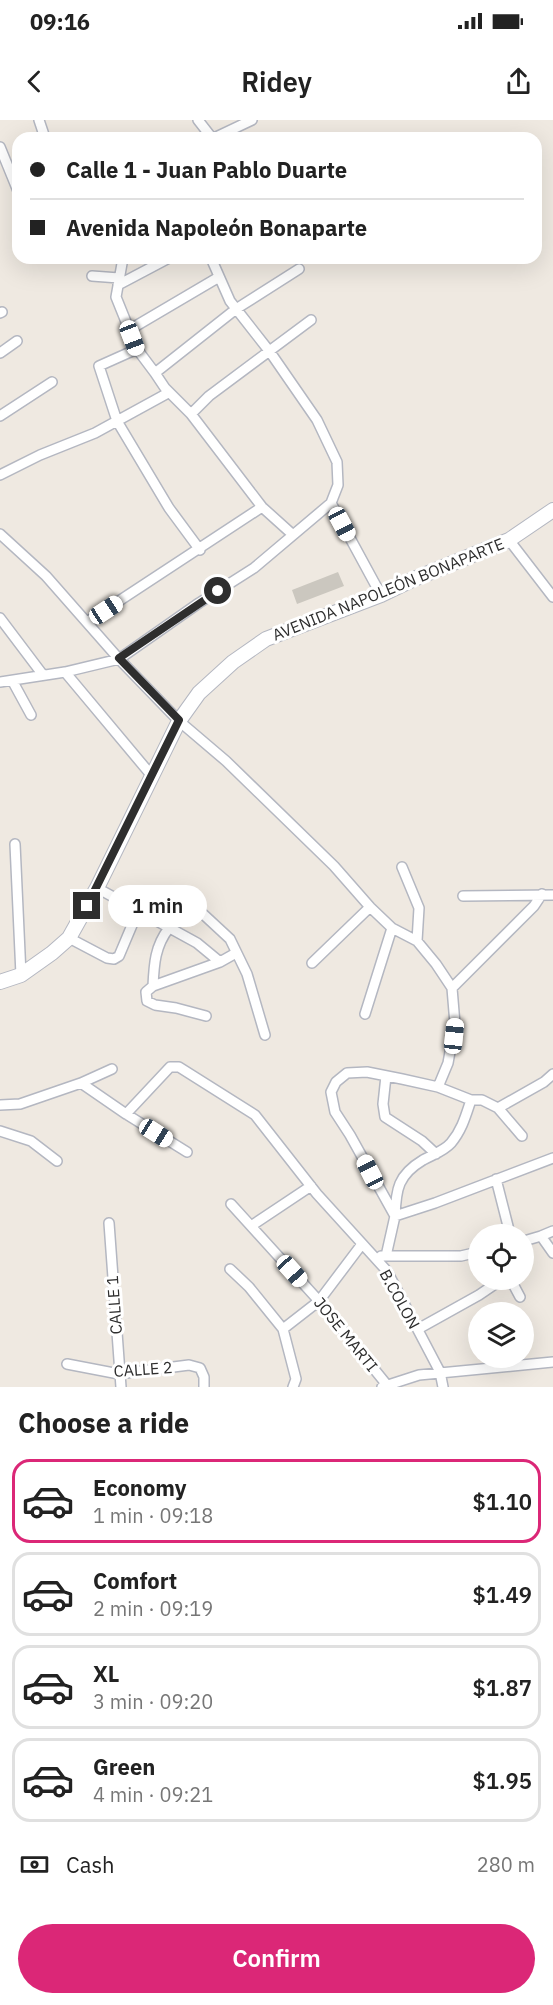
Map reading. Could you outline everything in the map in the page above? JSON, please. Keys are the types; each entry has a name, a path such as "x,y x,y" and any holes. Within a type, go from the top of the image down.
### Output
{"main road":[{"name":"AVENIDA NAPOLEÓN BONAPARTE","path":"0,982 21,975 69,938 97,888 179,720 199,693 233,662 266,639 381,595 509,540 553,510"}],"street":[{"path":"198,120 208,132"},
{"path":"226,132 252,120"},
{"path":"0,147 12,176"},
{"path":"122,264 116,297 136,349 168,393 191,414 262,507 292,534"},
{"path":"92,276 119,282 156,264"},
{"path":"0,682 13,682 65,672 119,658 255,568 331,503 338,485 337,462 317,420 270,352 236,309 214,264"},
{"path":"155,373 236,309 299,269"},
{"path":"129,330 219,277"},
{"path":"191,414 209,396 311,320"},
{"path":"0,353 17,341"},
{"path":"136,349 99,366 117,421 169,508 200,550"},
{"path":"0,416 52,382"},
{"path":"0,475 40,455 95,433 168,393"},
{"path":"331,503 381,595"},
{"path":"87,622 200,550 262,507"},
{"path":"0,534 46,576 119,658 179,720 226,761 334,866 392,928 417,942 436,964 452,988 455,1023 452,1049 438,1087"},
{"path":"509,540 553,597"},
{"path":"0,618 43,675"},
{"path":"65,672 152,776"},
{"path":"13,682 32,715"},
{"path":"15,844 21,975"},
{"path":"402,867 418,908 417,942"},
{"path":"97,888 197,943 220,962"},
{"path":"452,988 534,906 542,894"},
{"path":"463,896 553,895"},
{"path":"189,901 230,939 247,974 265,1035"},
{"path":"312,963 370,907"},
{"path":"69,938 107,958 114,959 119,956 138,911"},
{"path":"153,986 154,959 161,938 169,928"},
{"path":"365,1014 392,928"},
{"path":"206,1016 155,1005 147,1001 146,992 153,986 220,962 237,953"},
{"name":"B.COLON","path":"126,1114 170,1067 179,1067 255,1115 317,1194 387,1271 440,1372 443,1387"},
{"path":"0,1105 20,1104 81,1083 112,1069"},
{"path":"395,1216 335,1112 331,1092 336,1082 347,1073 367,1072 438,1087 471,1100 482,1100 498,1108 522,1136"},
{"path":"498,1108 544,1082 553,1074"},
{"path":"386,1076 382,1104 385,1117 422,1141 436,1154"},
{"path":"81,1083 187,1152"},
{"path":"386,1256 395,1216 396,1191 400,1182 415,1166 450,1144 463,1124 471,1100"},
{"path":"0,1131 31,1141 57,1161"},
{"path":"395,1216 553,1158"},
{"path":"496,1179 507,1224"},
{"path":"251,1226 311,1186"},
{"name":"JOSE MARTI","path":"231,1204 319,1301 385,1386"},
{"name":"CALLE 1","path":"109,1223 118,1374 121,1387"},
{"path":"534,1238 553,1231"},
{"path":"542,1236 553,1253"},
{"path":"283,1329 319,1301 362,1244"},
{"path":"373,1256 468,1254"},
{"path":"230,1269 249,1287 283,1329 296,1379 293,1387"},
{"path":"418,1329 486,1290"},
{"path":"516,1290 520,1297"},
{"path":"385,1386 418,1374 553,1362"},
{"name":"CALLE 2","path":"66,1364 118,1374 189,1365 200,1368 204,1377 204,1387"}],"building":[{"path":"338,572 344,586 297,604 292,590"}],"route":[{"path":"87,906 179,720 119,658 218,591"}]}
